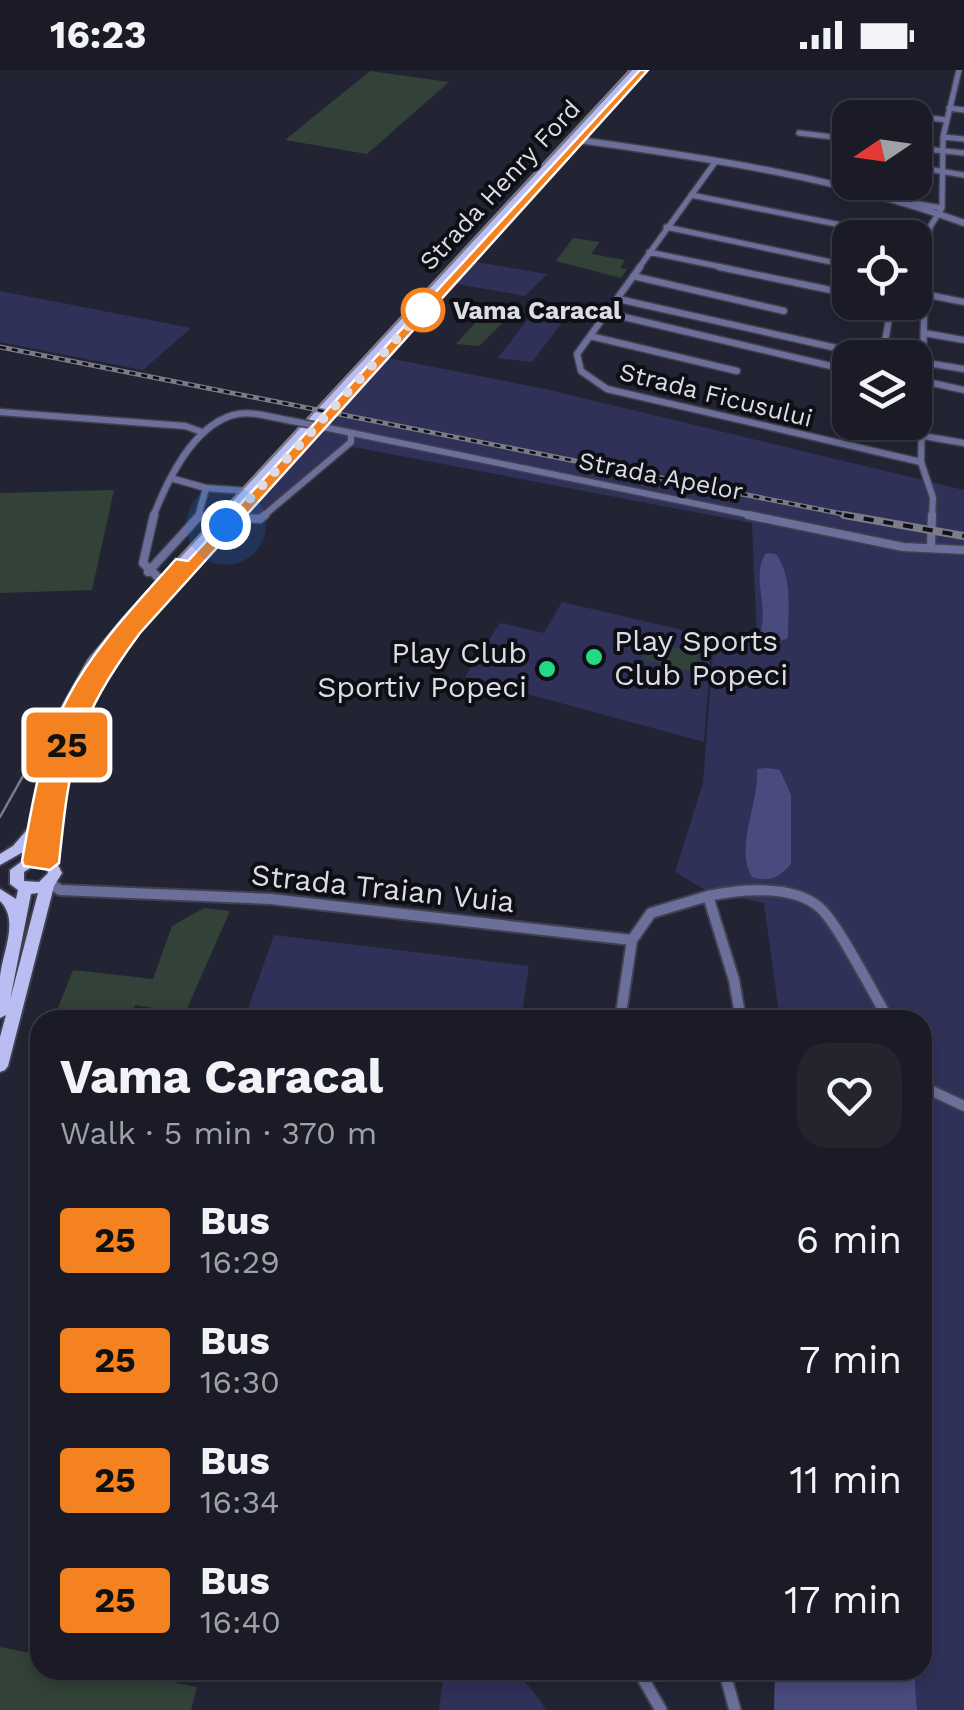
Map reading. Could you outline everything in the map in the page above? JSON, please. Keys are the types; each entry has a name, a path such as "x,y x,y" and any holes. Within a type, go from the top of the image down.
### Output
{"main road":[{"name":"Strada Henry Ford","path":"0,1012 15,941 21,887 14,876 25,864 49,767 75,700 108,648 162,582 636,70"},
{"name":"Strada Henry Ford","path":"0,1066 48,884 56,873 50,863 60,770 89,693 134,630 233,517 644,70"},
{"path":"0,860 18,848 38,820"},
{"path":"0,869 50,863"},
{"path":"0,885 48,884"},
{"path":"0,894 9,898 14,909 15,941"}],"street":[{"path":"932,225 942,208 943,136 948,108 960,81 959,70"},
{"path":"948,108 964,110"},
{"path":"932,118 946,120"},
{"path":"799,133 832,138"},
{"path":"943,136 964,139"},
{"path":"579,140 716,161 942,208"},
{"path":"932,150 964,154"},
{"name":"Strada Ficusului","path":"716,161 577,354 577,363 596,385 920,462"},
{"path":"932,170 964,174"},
{"path":"690,194 832,223"},
{"path":"906,202 939,218 964,224"},
{"path":"666,227 832,262"},
{"path":"649,252 832,290"},
{"path":"634,276 784,311"},
{"path":"932,296 964,302"},
{"path":"618,299 832,347"},
{"path":"607,313 832,366"},
{"path":"923,340 924,320"},
{"path":"924,333 964,340"},
{"path":"590,336 736,371"},
{"path":"932,363 964,369"},
{"path":"932,384 964,390"},
{"path":"0,412 184,426 202,432 150,518 142,554 148,572 162,582"},
{"name":"Strada Apelor","path":"202,432 238,414 287,420 903,547 964,550"},
{"path":"233,517 260,519 351,442 351,434"},
{"path":"932,438 964,443"},
{"path":"923,440 920,462 932,498 931,548"},
{"path":"174,480 206,488 247,491"},
{"path":"148,572 202,513 206,488"},
{"name":"Strada Traian Vuia","path":"48,884 60,890 271,899 632,940"},
{"path":"622,1010 638,921 649,912 731,890 797,896 821,908 882,1010"},
{"path":"708,896 739,1010"},
{"path":"932,1091 964,1106"},
{"path":"644,1680 662,1710"},
{"path":"726,1680 734,1710"}],"shaded area":[{"path":"476,262 547,274 525,296 457,284"},
{"path":"0,291 191,328 143,370 0,342"},
{"path":"534,311 562,314 564,320 532,362 498,358"},
{"path":"388,358 545,389 964,490 964,1710 917,1710 915,1680 932,1680 932,1010 779,1010 764,903 707,891 675,872 703,783 714,637 757,642 752,523 343,445 257,516 249,515"},
{"name":"Play Sports Club Popeci","path":"562,602 712,637 704,742 465,677 500,623 544,633"},
{"path":"100,685 92,717 99,764 89,772 75,772 75,741"},
{"path":"274,935 529,966 522,1010 248,1010"},
{"path":"443,1680 521,1680 546,1710 439,1710"}],"water":[{"path":"766,553 776,554 787,583 788,638 778,642 767,639 761,630 760,570"},
{"path":"757,769 780,770 791,795 791,864 778,875 764,879 752,877 747,865 746,838"},
{"path":"775,1680 915,1680 917,1710 774,1710"}],"building":[{"path":"370,71 449,82 367,154 285,140"},
{"path":"573,238 600,242 591,254 625,260 620,268 627,269 621,278 556,261"},
{"path":"487,310 514,312 479,346 456,344"},
{"path":"114,490 92,590 0,593 0,493"},
{"path":"653,643 700,654 691,671 644,659"},
{"path":"204,908 230,911 186,1010 135,1005 133,1010 57,1010 73,970 153,979 172,926"},
{"path":"0,1647 30,1653 30,1680 162,1680 197,1687 191,1710 0,1710"}],"tram line":[{"path":"0,817 88,660 123,618 630,70"}],"railway":[{"path":"0,347 858,517"},
{"path":"844,515 964,536"}],"bus line":[{"name":"25","path":"181,562 108,648 75,700 49,767 31,861 50,863 60,770 77,717 96,680 134,630 181,573 644,70"}],"place":[{"name":"Vama Caracal","path":"423,310"},
{"name":"Play Sports Club Popeci","path":"594,657"},
{"name":"Play Club Sportiv Popeci","path":"547,669"}],"route":[{"path":"226,525 423,310"}]}
